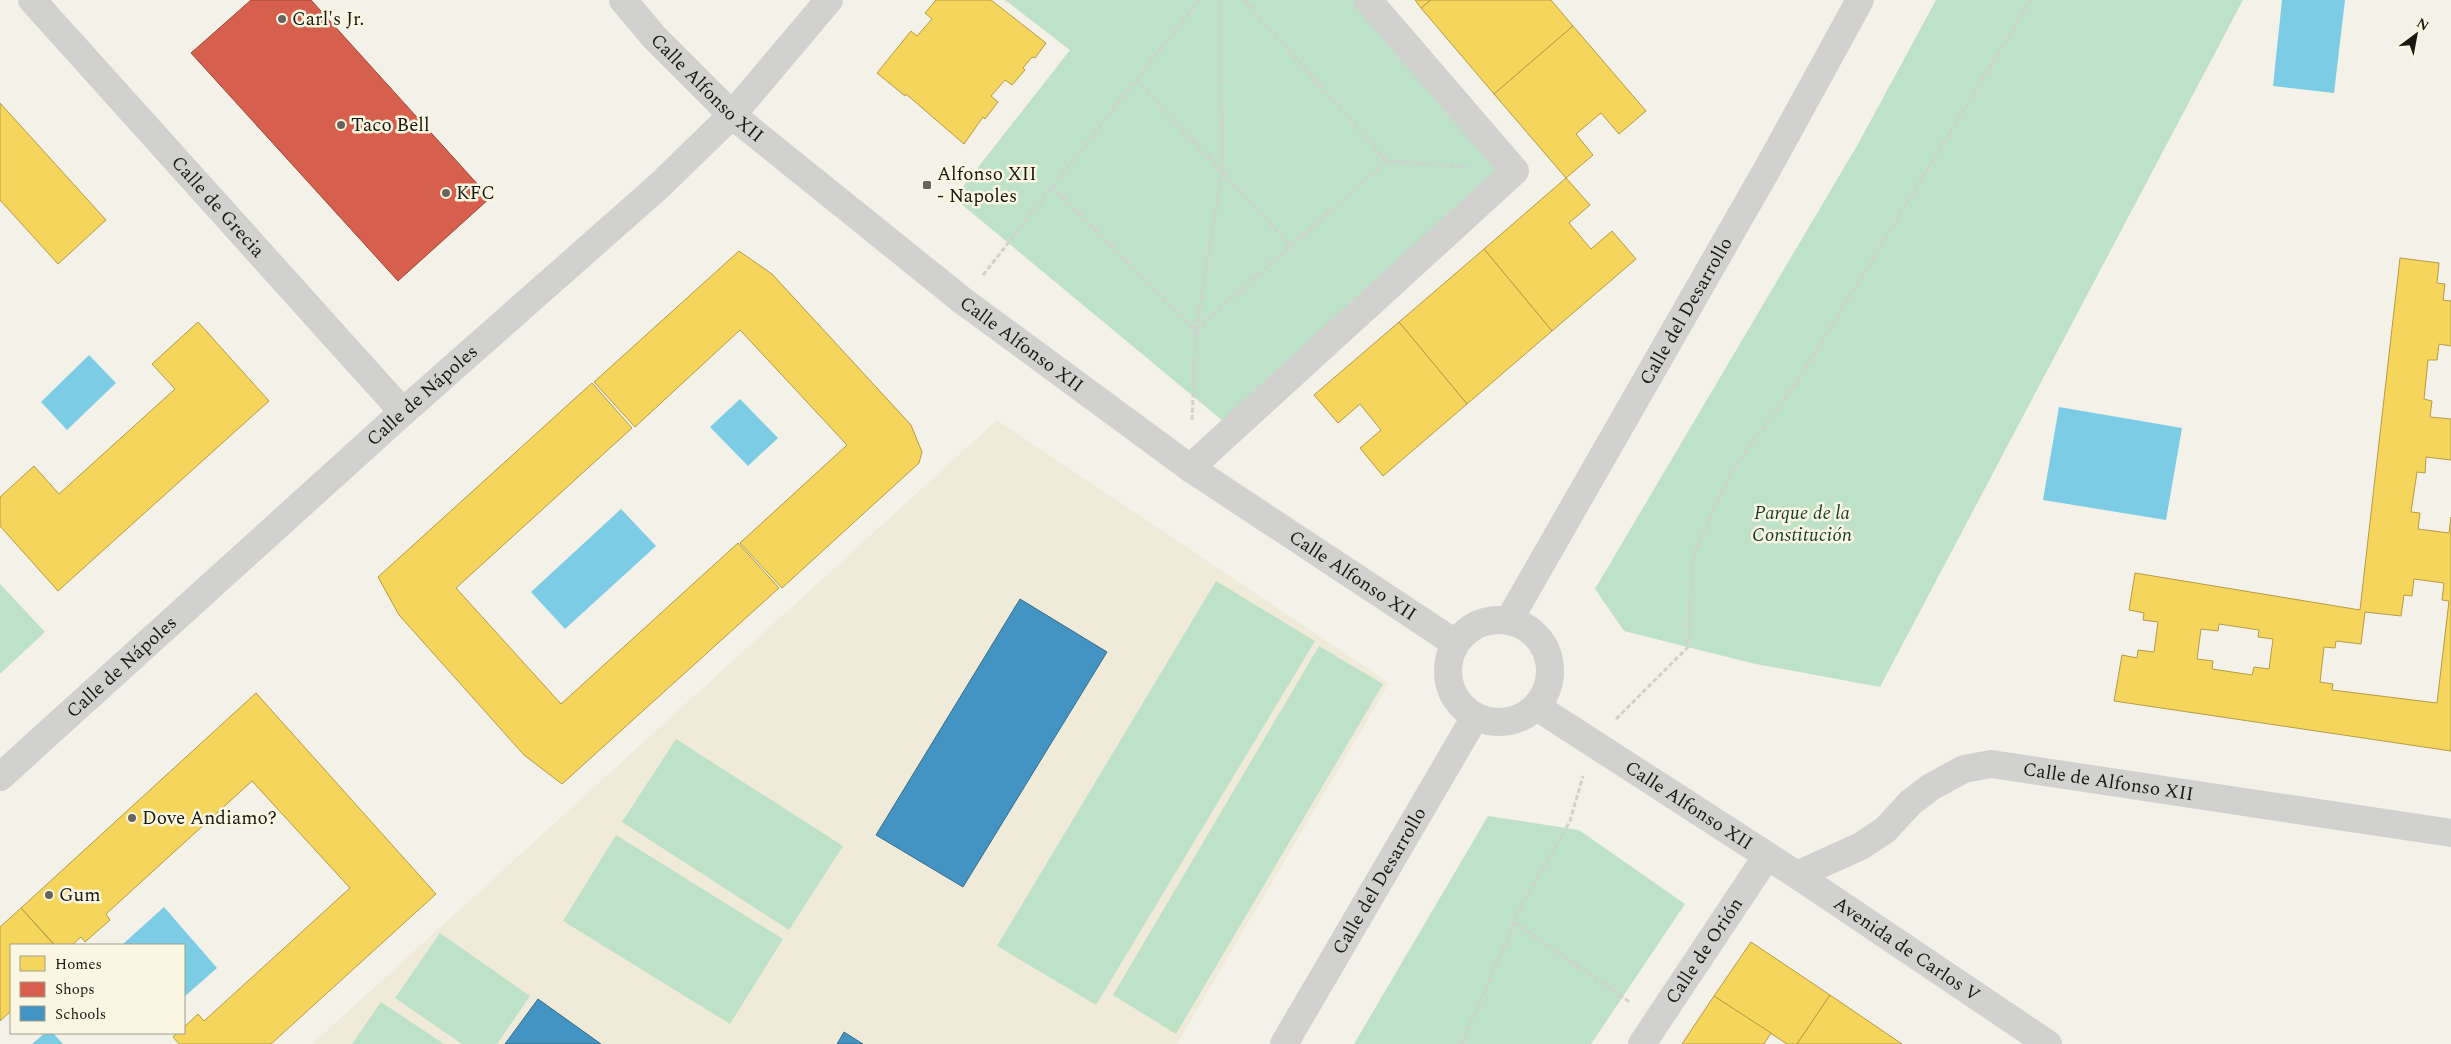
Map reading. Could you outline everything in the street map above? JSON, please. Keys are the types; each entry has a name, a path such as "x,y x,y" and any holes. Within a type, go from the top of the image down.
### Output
{"street":[{"name":"Calle de Grecia","path":"32,0 403,412"},
{"name":"Calle Alfonso XII","path":"623,0 654,38 732,115 963,300 1190,468 1455,643"},
{"name":"Calle de Nápoles","path":"0,777 403,412 660,185 732,115 829,0"},
{"path":"1190,468 1515,171 1368,0"},
{"name":"Calle del Desarrollo","path":"1509,620 1759,183 1860,0"},
{"path":"1494,619 1509,620 1534,632 1549,656 1550,683 1536,707 1523,717 1507,722 1490,722 1475,717 1461,706 1452,692 1447,675 1448,658 1455,643 1465,631 1479,623 1494,619"},
{"name":"Calle Alfonso XII","path":"1536,707 1767,856"},
{"name":"Calle del Desarrollo","path":"1284,1044 1475,717"},
{"name":"Calle de Alfonso XII","path":"1797,875 1861,846 1885,830 1911,802 1931,787 1964,769 1991,764 2451,833"},
{"name":"Avenida de Carlos V","path":"1767,856 2048,1044"},
{"name":"Calle de Orión","path":"1642,1044 1767,856"}],"path":[{"path":"963,300 1199,0"},
{"path":"1190,468 1196,331 1222,173 1220,0"},
{"path":"1244,0 1388,161 1515,171"},
{"path":"1462,1044 1522,905 1570,822 1592,744 1688,647 1693,556 1730,474 1801,376 2031,0"},
{"path":"1136,80 1291,246"},
{"path":"1196,331 1388,161"},
{"path":"1052,186 1196,331"},
{"path":"1514,922 1657,1020"}],"shaded area":[{"path":"997,420 1389,683 1177,1044 312,1044"}],"green space":[{"path":"1005,0 1355,0 1500,169 1224,422 954,198 1070,50"},
{"name":"Parque de la Constitución","path":"1936,0 2243,0 1880,687 1751,663 1624,631 1595,589 1858,144"},
{"path":"1216,581 1315,641 1096,1005 997,946"},
{"path":"0,584 45,632 0,674"},
{"path":"1319,646 1383,684 1176,1034 1113,995"},
{"path":"676,739 843,846 789,930 622,822"},
{"path":"1488,816 1579,830 1685,904 1591,1044 1354,1044"},
{"path":"616,835 783,939 730,1024 563,921"},
{"path":"440,933 530,996 497,1044 462,1044 395,998"},
{"path":"381,1002 444,1044 352,1044"}],"water":[{"path":"2282,0 2345,0 2334,93 2273,86"},
{"path":"89,355 116,383 67,430 41,402"},
{"path":"740,399 778,438 748,466 710,427"},
{"path":"2059,407 2182,428 2166,520 2043,500"},
{"path":"621,509 656,546 565,629 531,592"},
{"path":"164,907 217,968 185,996 185,944 123,944"},
{"path":"44,1034 54,1034 63,1044 32,1044"}],"building: Homes":[{"path":"936,0 991,0 1046,43 1035,58 1032,57 1023,68 1025,70 1012,85 1005,80 991,96 998,102 985,119 983,117 964,144 906,94 905,96 877,73 911,31 917,36 932,19 925,13"},
{"path":"1415,0 1431,0 1421,8"},
{"path":"1431,0 1551,0 1573,26 1494,94 1421,8"},
{"path":"1573,26 1646,111 1619,134 1601,113 1576,134 1593,155 1566,178 1494,94"},
{"path":"0,103 106,220 58,264 0,200"},
{"path":"1566,178 1590,205 1569,223 1591,249 1612,231 1636,259 1552,331 1484,249"},
{"path":"1484,249 1552,331 1467,404 1399,322"},
{"path":"739,251 772,274 911,425 922,452 919,463 782,588 740,543 847,445 740,330 635,427 594,382"},
{"path":"2400,258 2439,263 2437,283 2445,284 2443,300 2451,301 2451,346 2439,344 2437,360 2428,360 2424,399 2432,401 2430,417 2451,419 2451,460 2426,457 2425,473 2417,472 2411,512 2420,513 2418,529 2449,533 2451,517 2451,751 2114,701 2122,655 2137,658 2138,650 2154,652 2158,622 2143,620 2144,613 2129,610 2135,573 2360,610","holes":["2414,579 2444,583 2442,600 2449,601 2437,703 2332,690 2333,684 2320,682 2324,647 2335,648 2336,641 2361,644 2365,612 2401,616 2404,595 2412,596","2219,624 2259,630 2258,637 2273,639 2269,669 2254,667 2252,675 2212,669 2213,661 2197,659 2201,629 2218,631"]},
{"path":"198,322 269,401 58,591 0,526 0,497 34,466 59,494 175,389 152,364"},
{"path":"1399,322 1467,404 1383,476 1360,448 1381,430 1360,404 1338,423 1314,395"},
{"path":"592,383 632,428 456,588 561,704 738,543 779,588 562,784 524,755 399,615 378,577"},
{"path":"256,693 436,894 271,1044 179,1044 173,1037 176,1034 185,1034 185,1026 198,1014 204,1021 350,888 252,781 106,914 110,920 85,942 81,937 73,944 54,944 21,908"},
{"path":"21,908 53,944 10,944 10,1012 0,1021 0,927"},
{"path":"1751,942 1830,995 1797,1044 1787,1044 1714,996"},
{"path":"1830,995 1902,1044 1797,1044"},
{"path":"1714,996 1771,1033 1764,1044 1682,1044"}],"building: Shops":[{"name":"Taco Bell","path":"251,0 311,0 490,198 398,281 191,53"}],"building: Schools":[{"path":"1020,599 1107,652 963,887 876,835"},
{"path":"538,999 601,1044 505,1044"},
{"path":"844,1032 863,1044 837,1044"}],"place":[{"name":"Carl's Jr.","path":"282,19"},
{"name":"Taco Bell","path":"341,125"},
{"name":"Alfonso XII - Napoles","path":"927,185"},
{"name":"KFC","path":"446,193"},
{"name":"Dove Andiamo?","path":"132,818"},
{"name":"Gum","path":"49,895"}]}
